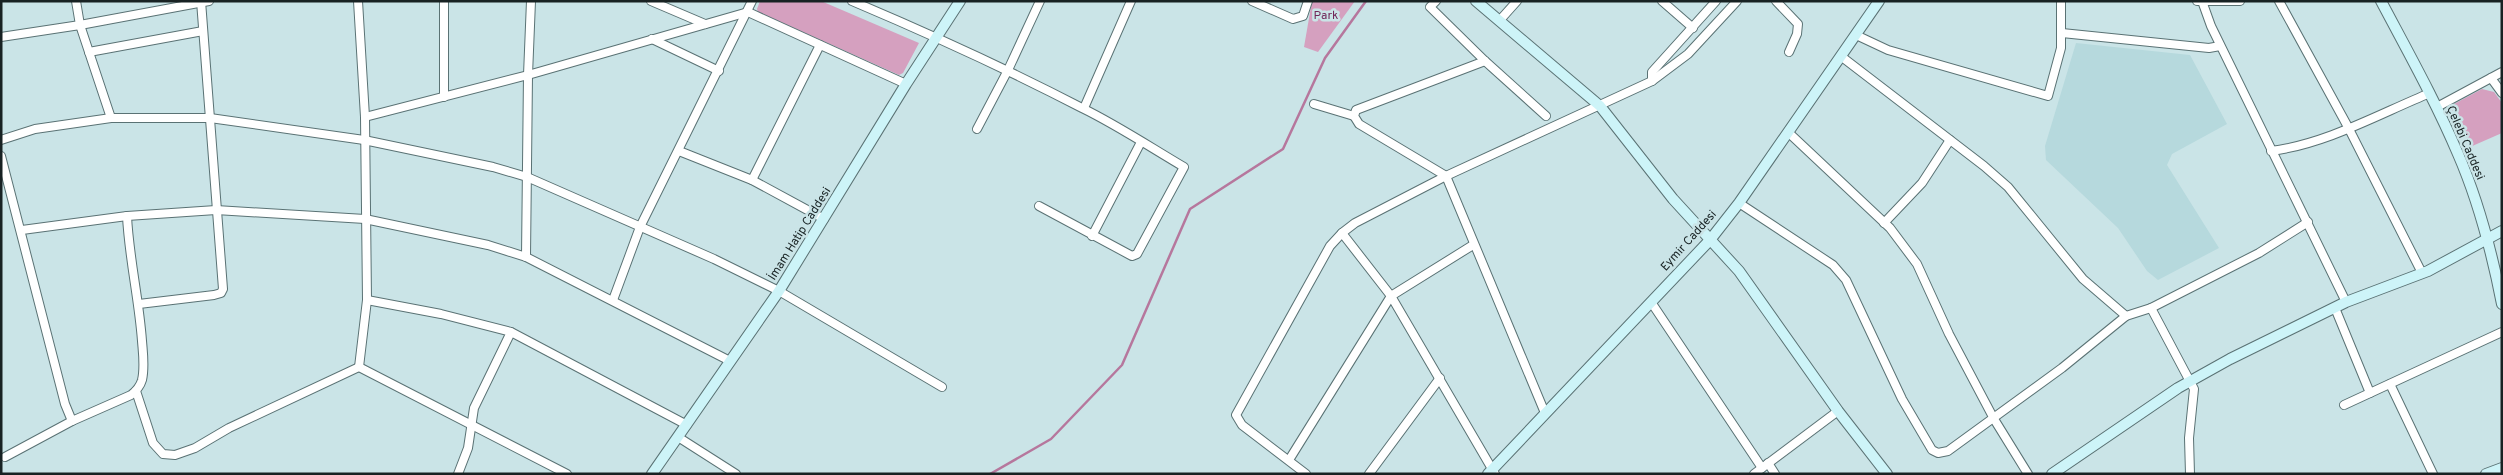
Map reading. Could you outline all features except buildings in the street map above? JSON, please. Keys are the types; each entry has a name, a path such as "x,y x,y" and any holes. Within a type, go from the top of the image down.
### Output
{"street":[{"path":"76,1 80,26 111,118"},
{"path":"358,1 365,117 367,300 359,368"},
{"path":"444,1 444,97"},
{"path":"526,257 528,75 531,1"},
{"path":"651,1 705,24"},
{"path":"613,300 640,227 719,72 752,1"},
{"path":"852,1 938,37 1008,70 1084,108 1184,167 1137,254 1132,256 1122,253 1039,206"},
{"name":"İmam Hatip Caddesi","path":"652,474 779,291 906,84 960,1"},
{"path":"976,129 1008,70 1040,1"},
{"path":"1084,108 1131,1"},
{"path":"1252,1 1294,18 1303,16 1308,1"},
{"path":"1436,1 1430,7 1485,61 1546,116"},
{"path":"1476,1 1600,106 1673,199 1739,271 1838,411 1887,474"},
{"path":"1500,20 1517,1"},
{"path":"1662,1 1693,28"},
{"path":"1652,81 1652,72 1716,1"},
{"path":"1306,474 1242,425 1236,415 1330,246 1355,223 1446,176 1652,81 1688,54 1737,1"},
{"path":"1776,1 1798,24 1797,34 1789,52"},
{"name":"Eymir Caddesi","path":"1492,472 1545,413 1710,240 1739,203 1880,1"},
{"path":"1856,35 1888,50 2048,96 2061,48 2062,1"},
{"path":"2240,1 2200,2 2346,302"},
{"path":"2279,1 2348,127 2422,273"},
{"name":"Çelebi Caddesi","path":"2381,1 2437,106 2459,156 2487,238 2502,304"},
{"path":"1,37 80,26 204,2 203,31 216,210 224,289 221,293 139,304"},
{"path":"365,117 528,75 748,12 906,84"},
{"path":"89,52 203,31"},
{"path":"2062,33 2209,48 2220,46"},
{"path":"652,39 719,72"},
{"path":"752,180 820,45"},
{"path":"1842,57 2008,187 2083,279 2126,316"},
{"path":"1354,116 1356,110 1485,61"},
{"path":"2437,106 2502,72"},
{"path":"2491,78 2502,93"},
{"path":"2271,151 2288,149 2348,127 2430,93"},
{"path":"1314,104 1354,116 1359,124 1446,176 1473,245 1545,413"},
{"path":"1,140 36,129 111,118 210,118 364,140 493,167 527,177 714,259 779,291 942,387"},
{"path":"1788,133 1884,223 1916,264 1948,334 1994,418 2028,474"},
{"path":"1884,223 1922,183 1950,140"},
{"path":"1092,236 1141,142"},
{"path":"679,152 752,180 824,219"},
{"path":"1,156 22,230 64,404 72,421"},
{"path":"1739,203 1833,265 1846,280 1902,399 1932,450 1938,453 1948,451 1994,418 2062,368 2126,316 2151,308 2258,253 2308,222"},
{"path":"22,230 127,216 216,210 365,219 488,245 526,257 730,361"},
{"path":"5,457 72,421 136,391 142,380 143,364 139,304 128,247 127,216"},
{"path":"2052,474 2118,426 2190,381 2346,302 2422,273 2487,238 2502,232"},
{"path":"1342,233 1390,296 1440,378 1492,472"},
{"path":"1289,460 1390,296 1473,245"},
{"path":"367,300 441,314 511,332 686,425"},
{"path":"1651,302 1765,465 1775,474"},
{"path":"2151,308 2194,389 2188,438 2190,474"},
{"path":"2335,308 2370,393"},
{"path":"458,474 468,448 474,408 511,332"},
{"path":"2344,405 2502,332"},
{"path":"136,391 153,443 163,454 175,455 195,448 229,428 359,368"},
{"path":"359,368 568,474"},
{"path":"1369,474 1440,378"},
{"path":"2390,384 2433,474"},
{"path":"1754,474 1838,411"},
{"path":"678,437 736,474"},
{"path":"2486,474 2502,468"}],"shaded area":[{"path":"2076,43 2190,55 2227,124 2172,154 2167,165 2219,248 2158,280 2147,271 2118,228 2046,160 2045,146"}],"green space":[{"path":"760,1 821,1 919,43 903,73 899,75 758,12 757,9"},
{"name":"Park","path":"1312,1 1355,1 1318,52 1304,47"},
{"path":"2482,89 2494,92 2502,103 2502,133 2470,147 2465,144 2450,113 2454,104"}],"waterway":[{"path":"990,474 1051,439 1122,365 1190,209 1283,149 1325,58 1366,1"}]}
